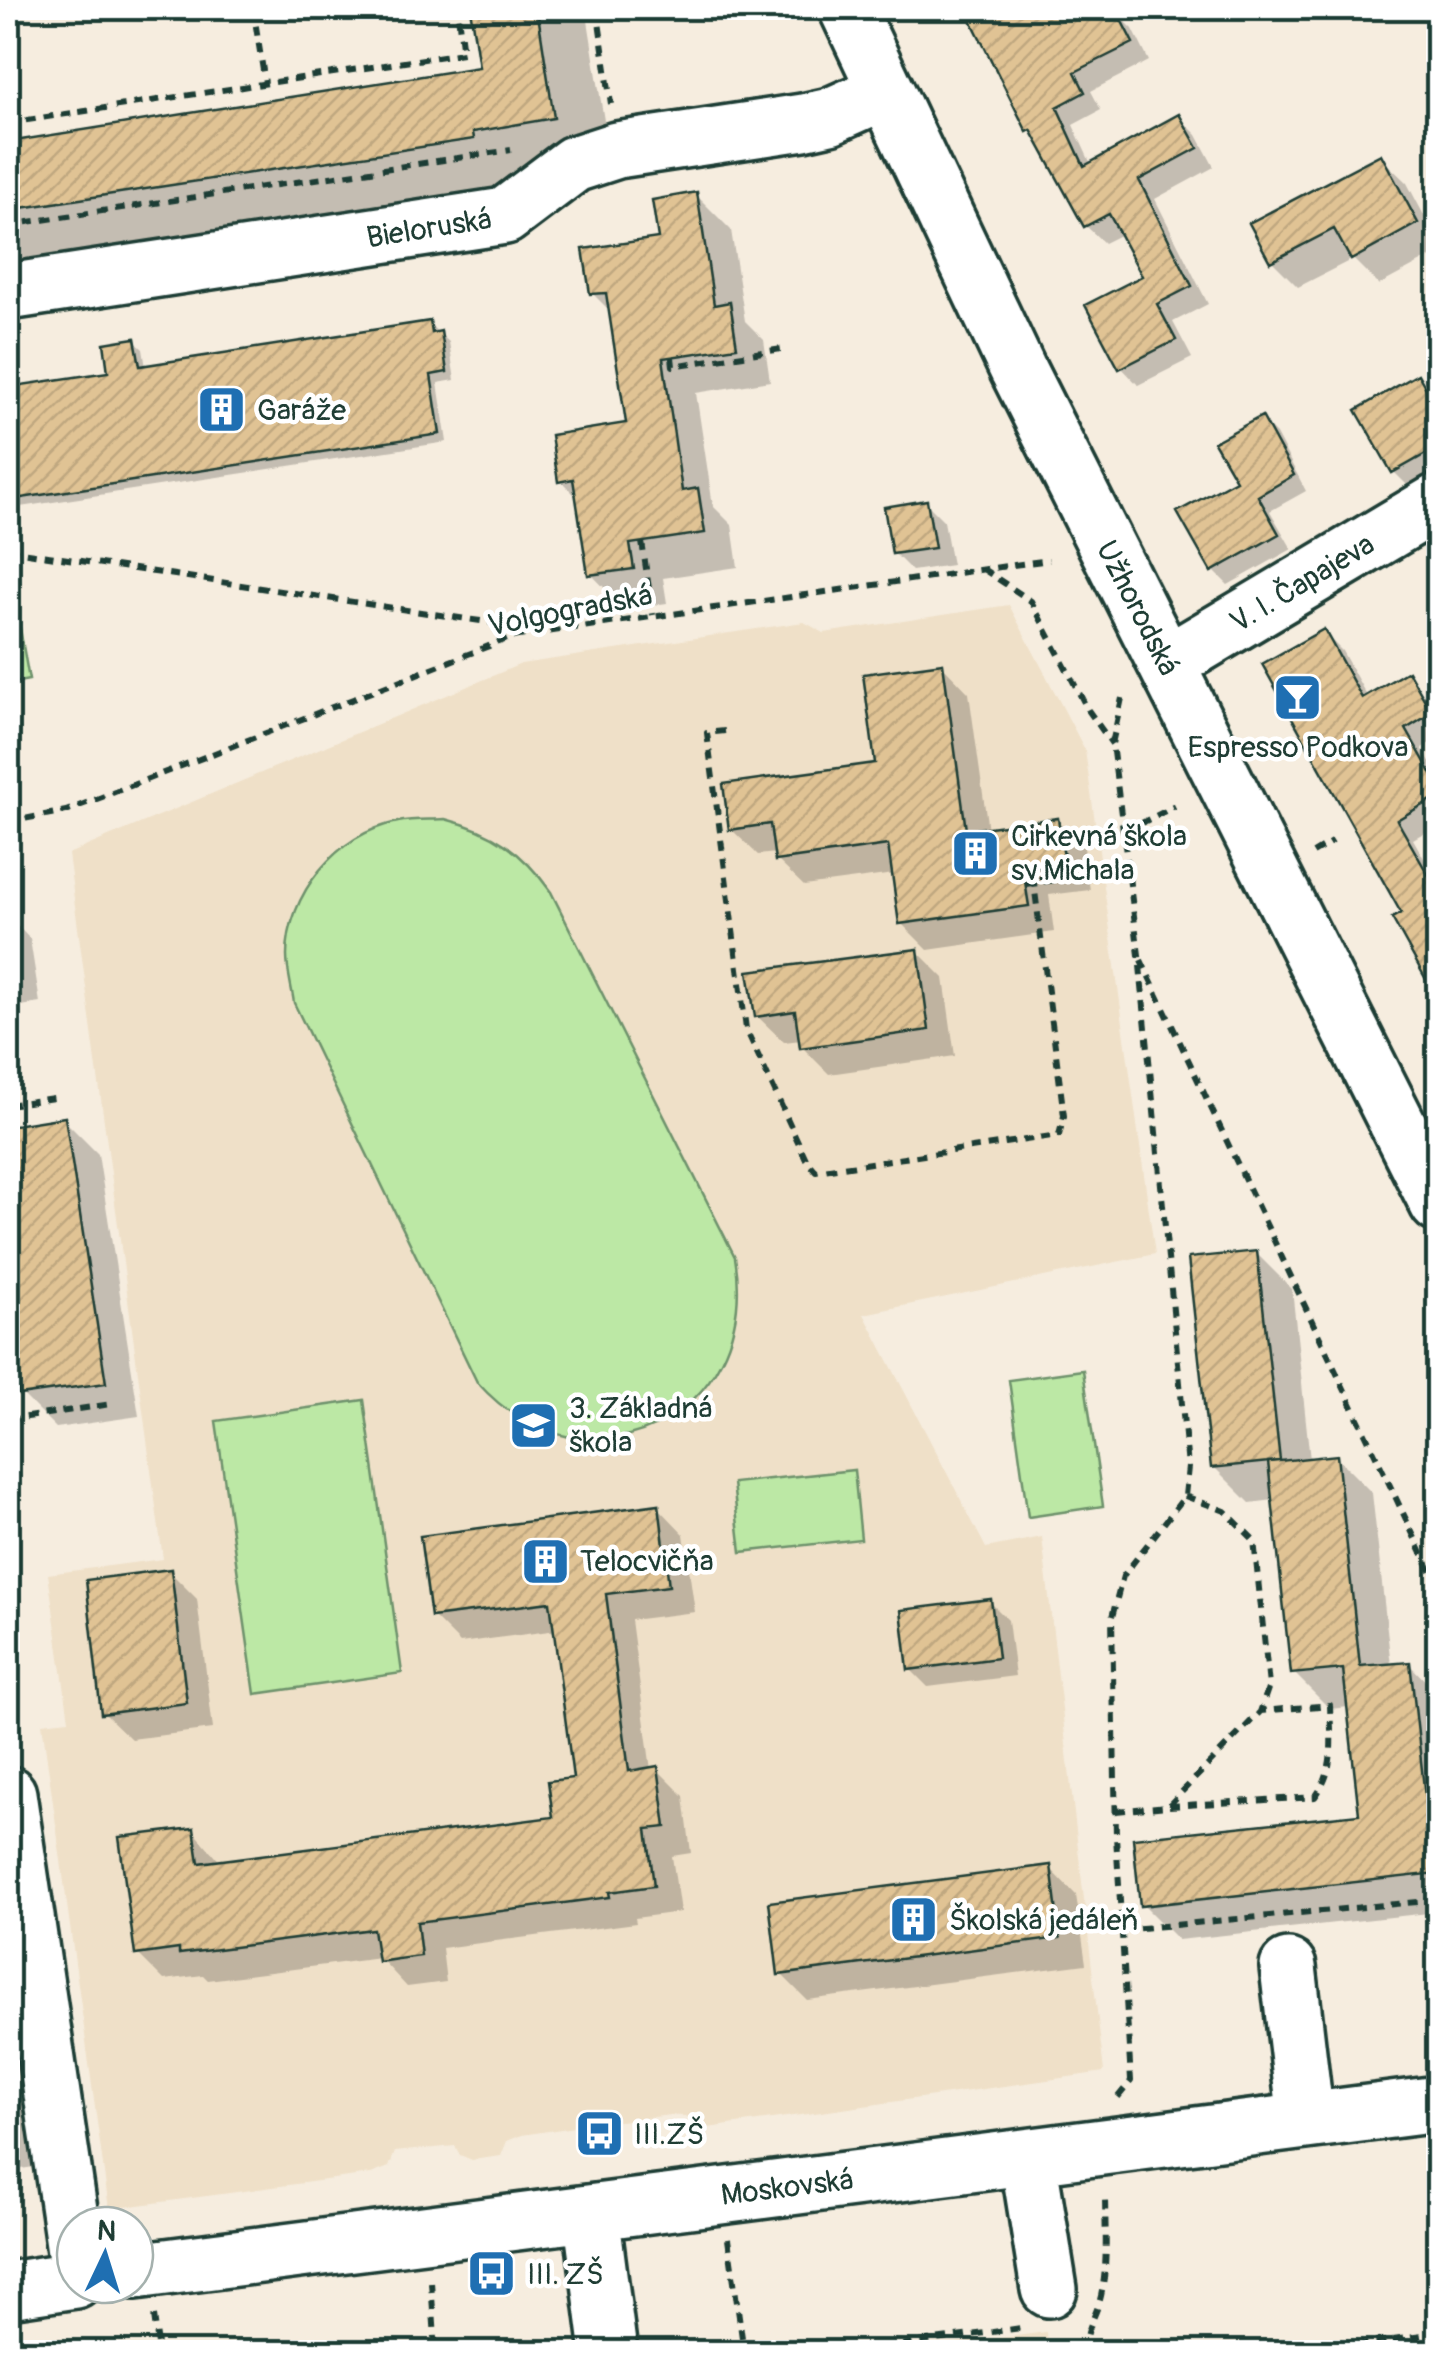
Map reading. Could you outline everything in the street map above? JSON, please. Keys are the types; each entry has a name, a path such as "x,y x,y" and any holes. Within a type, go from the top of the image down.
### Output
{"street":[{"name":"Užhorodská","path":"847,8 1018,370 1438,1204"},
{"name":"Bieloruská","path":"8,292 505,216 574,164 616,150 817,119 886,90"},
{"name":"V. I. Čapajeva","path":"1166,664 1438,502"},
{"path":"8,1794 68,2205"},
{"path":"1288,1967 1306,2121"},
{"name":"Moskovská","path":"155,2286 591,2213 1438,2104"},
{"path":"1028,2158 1055,2312"},
{"path":"591,2213 610,2348"},
{"path":"8,2290 55,2283"}],"path":[{"path":"253,8 266,83"},
{"path":"8,123 463,52 456,8"},
{"path":"598,8 616,150"},
{"path":"8,225 517,149"},
{"path":"672,357 673,366 788,348"},
{"path":"642,542 653,616"},
{"path":"8,550 547,630"},
{"name":"Volgogradská","path":"8,822 66,811 512,637 1049,560"},
{"path":"982,569 1031,601 1088,710 1112,744"},
{"path":"1122,698 1112,744 1138,955 1188,1467 1185,1496 1123,1576 1112,1616 1116,1811 1131,2081"},
{"path":"724,731 707,732 746,1028 806,1159 816,1171 1060,1135 1064,1116 1030,884 1128,870"},
{"path":"1124,832 1174,806"},
{"path":"8,934 8,972"},
{"path":"1138,955 1438,1587"},
{"path":"8,1105 60,1097"},
{"path":"8,1420 111,1404"},
{"path":"1168,1806 1260,1712 1269,1686 1254,1540 1225,1511 1185,1496"},
{"path":"1116,1811 1315,1797 1328,1780 1332,1756 1330,1705 1260,1712"},
{"path":"1121,1930 1438,1900"},
{"path":"726,2223 744,2352"},
{"path":"1304,2352 1437,2334 1428,2273 1438,2272"},
{"path":"436,2352 428,2282 444,2280"},
{"path":"148,2305 158,2352"},
{"path":"848,2352 898,2349 1055,2312 1096,2316 1084,2334 1086,2352"}],"shaded area":[{"name":"3. Základná škola","path":"1009,605 1085,750 1155,1254 864,1314 986,1548 1042,1537 1104,2072 701,2129 690,2117 671,2115 594,2124 522,2135 507,2141 501,2156 472,2160 460,2155 455,2146 395,2152 389,2167 371,2174 139,2205 108,2205 42,1723 69,1720 48,1574 163,1559 68,854 521,664 804,622 824,633"},
{"path":"1046,2332 1048,2352 897,2352"}],"green space":[{"path":"17,611 29,680 8,684 8,612"},
{"path":"445,819 478,830 505,845 529,865 551,892 735,1257 736,1313 721,1361 694,1399 657,1425 613,1438 567,1436 520,1418 477,1382 294,1003 287,962 289,933 306,890 320,870 336,853 376,828 404,821"},
{"path":"1083,1370 1103,1506 1028,1517 1009,1380"},
{"path":"364,1400 402,1673 255,1694 216,1421"},
{"path":"854,1470 861,1539 741,1552 733,1483"}],"building":[{"path":"470,8 537,8 554,118 473,132 474,139 8,210 8,142 479,67"},
{"path":"965,8 1115,8 1133,43 1075,72 1085,92 1057,107 1084,166 1179,114 1198,148 1139,180 1192,286 1157,304 1176,340 1119,369 1085,305 1142,276 1109,214 1084,227 1031,130 1027,132"},
{"path":"1381,154 1418,223 1351,260 1334,229 1270,262 1249,223"},
{"path":"697,192 714,305 730,302 737,347 663,358 682,491 698,488 705,533 630,544 634,569 588,575 573,479 558,482 551,435 626,423 606,293 590,294 583,249 658,238 652,200"},
{"name":"Garáže","path":"430,321 432,333 441,331 447,372 431,375 440,434 8,500 8,387 108,372 104,343 135,338 140,366"},
{"path":"1418,374 1438,410 1438,447 1392,473 1356,410"},
{"path":"1262,416 1294,475 1258,496 1279,534 1211,572 1177,512 1236,480 1214,442"},
{"path":"927,500 935,548 892,554 884,507"},
{"path":"1324,629 1362,698 1408,671 1432,713 1406,729 1438,785 1438,796 1397,820 1438,892 1438,1001 1392,918 1401,913 1262,664"},
{"name":"Cirkevná škola sv.Michala","path":"943,663 966,830 1058,818 1065,864 1023,869 1029,906 899,924 888,845 775,861 770,824 729,830 723,784 875,763 863,674"},
{"path":"918,949 929,1030 800,1048 795,1011 755,1017 748,971"},
{"path":"65,1117 106,1383 19,1395 8,1319 8,1126"},
{"path":"1257,1251 1280,1461 1337,1455 1360,1666 1410,1662 1425,1797 1432,1796 1438,1873 1140,1906 1133,1838 1359,1814 1343,1669 1291,1674 1268,1462 1211,1468 1188,1258"},
{"path":"659,1504 669,1586 606,1594 629,1771 658,1766 666,1827 647,1829 654,1886 609,1892 610,1897 417,1922 421,1956 378,1962 373,1929 179,1954 179,1949 135,1955 119,1837 194,1828 199,1863 553,1817 548,1781 573,1778 550,1602 431,1617 420,1536"},
{"path":"171,1569 187,1703 101,1714 86,1580"},
{"path":"991,1599 998,1658 908,1670 901,1610"},
{"name":"Školská jedáleň","path":"1051,1865 1060,1938 778,1975 769,1902"}],"place":[{"name":"Garáže","path":"222,410"},
{"name":"Espresso Podkova","path":"1298,698"},
{"name":"Cirkevná škola sv.Michala","path":"976,853"},
{"name":"3. Základná škola","path":"534,1425"},
{"name":"Telocvičňa","path":"545,1561"},
{"name":"Školská jedáleň","path":"914,1920"},
{"name":"III.ZŠ","path":"599,2134"},
{"name":"III. ZŠ","path":"492,2274"}]}
